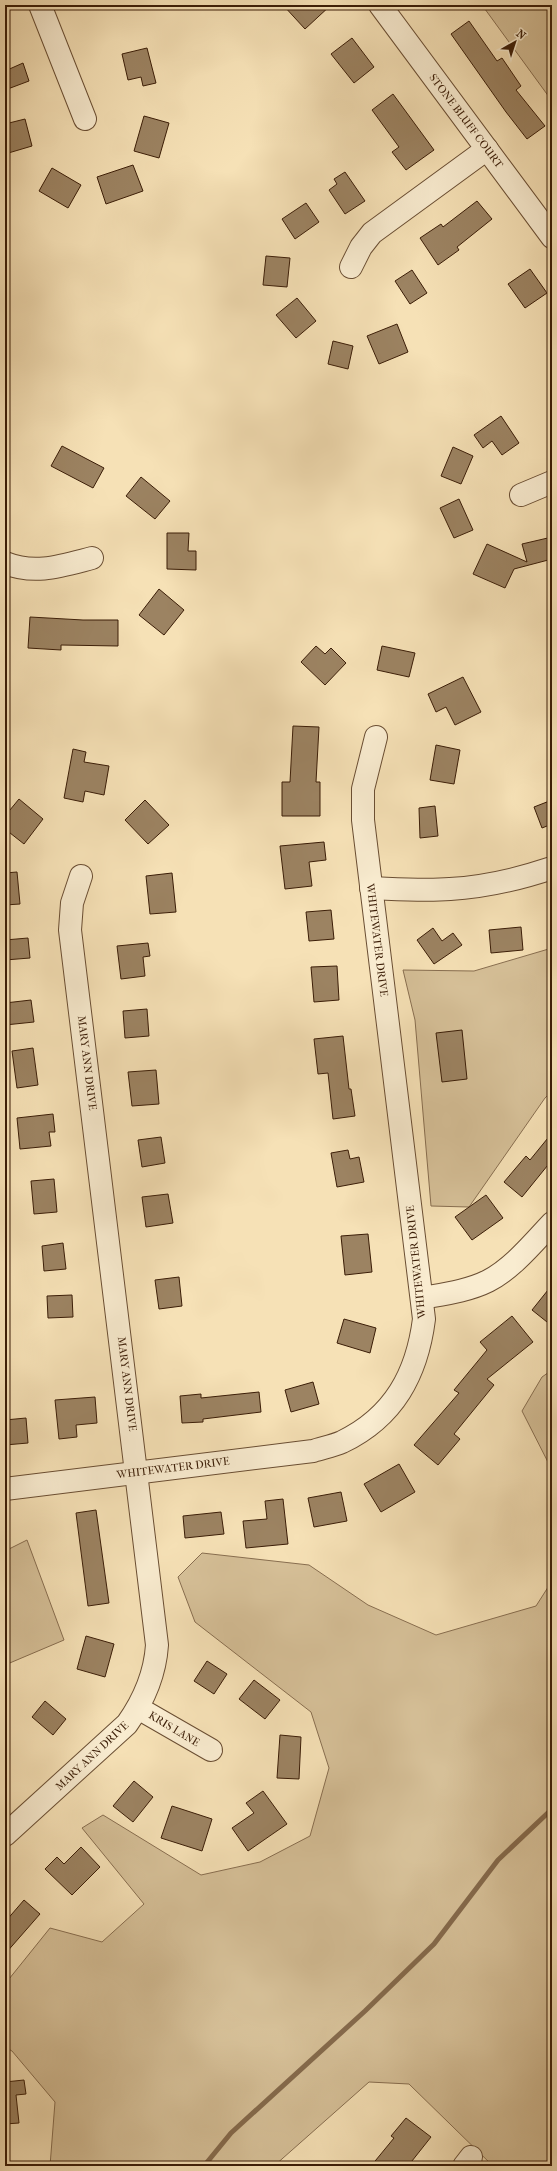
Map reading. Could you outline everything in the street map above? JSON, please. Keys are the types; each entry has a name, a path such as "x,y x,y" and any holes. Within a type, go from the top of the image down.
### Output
{"street":[{"path":"40,5 85,119"},
{"name":"STONE BLUFF COURT","path":"380,5 552,237"},
{"path":"351,267 361,247 372,234 487,149"},
{"path":"521,495 552,482"},
{"path":"5,563 25,569 47,570 92,558"},
{"name":"WHITEWATER DRIVE","path":"5,1489 312,1451 341,1442 364,1429 387,1409 405,1385 415,1362 424,1319 363,820 363,789 376,737"},
{"path":"371,888 450,889 503,882 552,868"},
{"name":"MARY ANN DRIVE","path":"5,1835 107,1744 127,1724 138,1708 151,1681 157,1645 138,1473 70,930 72,903 81,876"},
{"path":"422,1298 454,1293 487,1282 499,1275 517,1260 552,1223"},
{"name":"KRIS LANE","path":"138,1708 211,1750"}],"shaded area":[{"path":"482,5 552,5 552,101"},
{"path":"552,948 552,1091 545,1098 469,1207 431,1206 415,1020 403,970 474,971"},
{"path":"552,1370 552,1470 522,1411 542,1377"},
{"path":"27,1540 64,1640 5,1665 5,1551"},
{"path":"202,1553 309,1565 368,1605 436,1635 536,1606 552,1581 552,2166 493,2166 409,2084 369,2082 274,2166 50,2166 55,2102 12,2051 5,2047 5,1984 50,1928 102,1942 144,1904 82,1828 103,1815 201,1875 260,1862 310,1836 329,1768 311,1712 195,1622 178,1577"}],"building":[{"path":"283,5 331,5 305,29"},
{"path":"469,21 497,61 502,58 521,86 516,90 545,126 527,139 451,34"},
{"path":"352,38 374,67 354,83 331,54"},
{"path":"147,48 156,83 143,86 141,77 128,80 122,54"},
{"path":"23,63 29,81 5,90 5,71"},
{"path":"393,94 434,150 406,170 392,152 399,147 372,110"},
{"path":"144,116 169,123 159,158 134,151"},
{"path":"25,119 32,146 5,154 5,124"},
{"path":"133,165 143,191 106,204 97,177"},
{"path":"52,168 81,185 68,208 39,191"},
{"path":"345,172 365,201 345,214 329,190 337,184 334,179"},
{"path":"477,201 492,219 457,247 459,250 438,265 420,238 441,224 443,227"},
{"path":"306,203 319,222 295,239 282,219"},
{"path":"266,256 290,258 287,287 263,285"},
{"path":"530,269 547,293 525,308 508,284"},
{"path":"412,270 427,293 410,304 395,281"},
{"path":"297,298 316,321 296,338 276,315"},
{"path":"397,324 408,352 379,364 367,336"},
{"path":"333,341 353,346 348,369 328,364"},
{"path":"501,416 519,443 502,455 492,441 483,448 474,435"},
{"path":"62,446 104,468 93,488 51,466"},
{"path":"453,447 473,456 461,484 441,476"},
{"path":"141,477 170,501 155,519 126,496"},
{"path":"459,499 473,530 454,538 440,508"},
{"path":"167,533 189,533 188,551 196,551 196,570 167,569"},
{"path":"552,537 552,559 514,569 505,588 473,574 487,544 527,562 522,544"},
{"path":"159,589 184,610 164,635 139,615"},
{"path":"30,617 118,620 118,646 61,645 61,650 28,648"},
{"path":"316,646 325,654 331,648 346,663 325,685 301,662"},
{"path":"382,646 415,653 409,677 377,670"},
{"path":"463,677 481,712 455,725 446,707 436,712 428,694"},
{"path":"293,726 319,727 316,782 320,782 320,816 282,816 282,782 290,782"},
{"path":"436,745 460,750 454,784 430,780"},
{"path":"73,749 86,752 84,762 109,766 104,795 85,791 83,802 64,798"},
{"path":"19,799 43,819 24,844 5,829 5,816"},
{"path":"145,800 169,825 148,844 125,820"},
{"path":"552,800 552,824 542,828 534,807"},
{"path":"435,806 438,836 420,838 419,808"},
{"path":"324,842 326,860 309,862 312,886 285,889 280,846"},
{"path":"17,872 20,904 5,905 5,873"},
{"path":"172,873 176,912 150,914 146,876"},
{"path":"331,910 334,939 309,941 306,912"},
{"path":"521,927 523,950 491,953 489,930"},
{"path":"433,928 442,941 453,933 462,945 434,964 417,940"},
{"path":"28,938 30,958 5,960 5,940"},
{"path":"148,943 150,956 143,957 145,976 121,979 117,946"},
{"path":"337,966 339,1000 314,1002 311,967"},
{"path":"31,1000 34,1022 5,1025 5,1003"},
{"path":"147,1009 149,1036 125,1038 123,1011"},
{"path":"462,1030 467,1079 442,1082 436,1033"},
{"path":"343,1036 349,1089 351,1089 355,1116 333,1119 328,1073 318,1074 314,1039"},
{"path":"33,1048 38,1085 17,1088 12,1051"},
{"path":"156,1070 159,1104 132,1106 128,1072"},
{"path":"53,1114 55,1132 49,1132 51,1146 20,1149 17,1118"},
{"path":"552,1133 552,1160 522,1197 504,1182 526,1156 530,1160"},
{"path":"161,1137 165,1163 142,1167 138,1140"},
{"path":"348,1150 350,1159 359,1157 364,1182 337,1187 331,1153"},
{"path":"54,1179 57,1212 34,1214 31,1181"},
{"path":"168,1194 173,1223 146,1227 142,1197"},
{"path":"486,1195 503,1218 472,1240 455,1217"},
{"path":"368,1234 372,1272 345,1275 341,1236"},
{"path":"63,1243 66,1269 44,1271 42,1246"},
{"path":"179,1277 182,1306 159,1309 155,1280"},
{"path":"552,1285 552,1326 532,1310"},
{"path":"72,1295 73,1317 48,1318 47,1296"},
{"path":"512,1316 533,1342 487,1379 494,1385 454,1434 460,1439 438,1465 414,1445 459,1393 454,1390 487,1350 480,1342"},
{"path":"344,1319 376,1328 370,1353 337,1343"},
{"path":"313,1382 319,1404 291,1412 285,1390"},
{"path":"259,1392 261,1412 203,1419 203,1422 182,1423 180,1396 201,1394 201,1398"},
{"path":"95,1397 97,1423 76,1425 77,1437 59,1439 55,1400"},
{"path":"26,1418 28,1443 5,1445 5,1420"},
{"path":"399,1464 415,1492 381,1512 364,1484"},
{"path":"341,1492 347,1521 314,1527 308,1498"},
{"path":"283,1499 288,1544 246,1548 243,1521 267,1519 265,1501"},
{"path":"96,1510 109,1603 88,1606 76,1513"},
{"path":"221,1512 224,1534 185,1538 183,1516"},
{"path":"86,1636 114,1644 105,1677 77,1669"},
{"path":"207,1661 227,1674 214,1694 194,1681"},
{"path":"254,1680 280,1700 265,1719 239,1699"},
{"path":"45,1701 66,1719 53,1735 32,1717"},
{"path":"280,1735 301,1737 299,1779 277,1778"},
{"path":"134,1781 153,1797 133,1822 113,1806"},
{"path":"263,1791 287,1824 248,1851 232,1828 254,1813 246,1803"},
{"path":"172,1806 212,1819 202,1851 161,1838"},
{"path":"81,1847 100,1867 72,1895 45,1869 57,1857 64,1864"},
{"path":"24,1900 40,1914 5,1954 5,1922"},
{"path":"24,2080 26,2094 16,2095 19,2123 5,2124 5,2082"},
{"path":"406,2118 431,2137 408,2166 371,2166 394,2138 391,2136"}],"waterway":[{"path":"204,2166 231,2133 365,2011 434,1944 498,1860 552,1809"}]}
